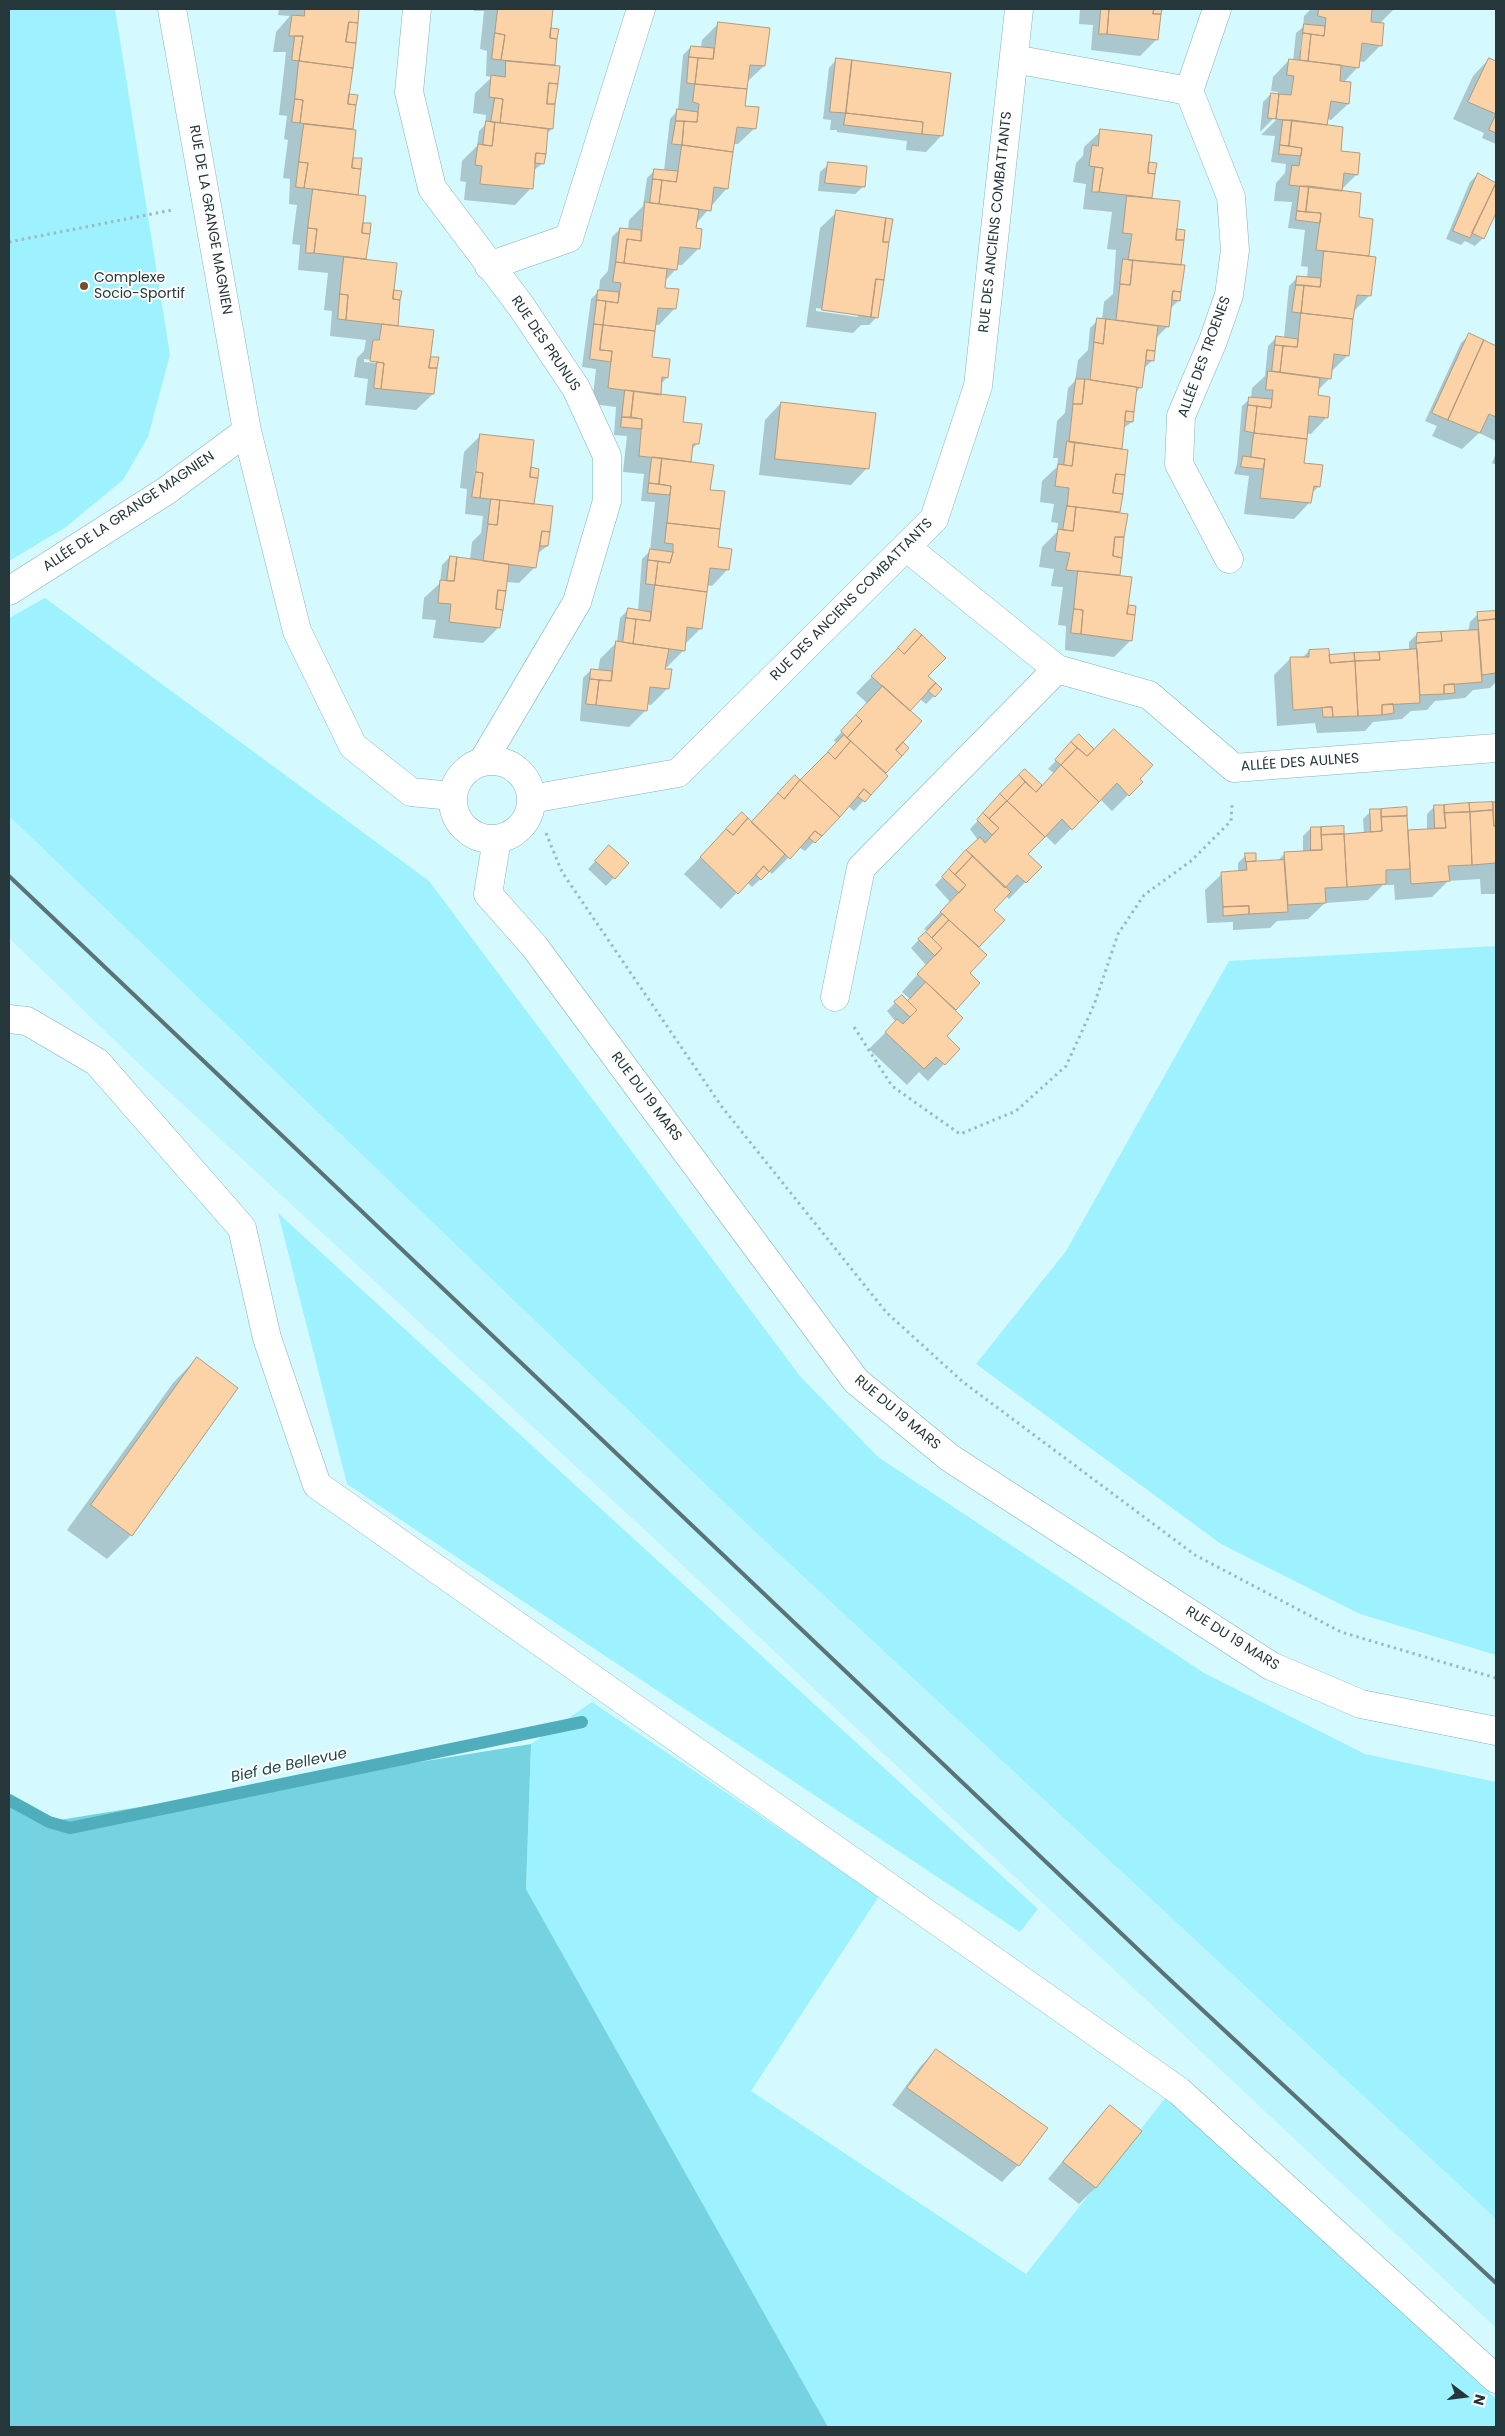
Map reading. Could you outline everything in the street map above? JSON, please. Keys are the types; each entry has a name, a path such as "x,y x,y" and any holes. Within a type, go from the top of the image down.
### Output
{"street":[{"name":"RUE DE LA GRANGE MAGNIEN","path":"172,9 247,431"},
{"name":"RUE DES PRUNUS","path":"417,9 409,92 432,188 521,306 576,388 607,456 607,501 577,602 483,761"},
{"path":"489,266 569,238 641,9"},
{"name":"RUE DES ANCIENS COMBATTANTS","path":"531,799 678,773 934,518 978,386 1019,9"},
{"path":"1014,58 1189,91 1217,9"},
{"name":"ALLÉE DES TROENES","path":"1189,91 1231,197 1235,250 1228,295 1212,341 1181,416 1180,464 1228,559"},
{"path":"247,431 297,631 353,746 411,792 452,796"},
{"name":"ALLÉE DE LA GRANGE MAGNIEN","path":"9,591 166,491 247,431"},
{"name":"ALLÉE DES AULNES","path":"906,547 1057,669 1149,695 1234,768 1496,748"},
{"path":"835,997 861,868 1057,669"},
{"path":"497,760 511,765 522,774 529,785 531,799 529,812 521,826 510,835 497,839 483,838 471,833 459,822 454,810 452,796 460,776 470,767 483,761 497,760"},
{"name":"RUE DU 19 MARS","path":"497,839 488,894 534,946 856,1381 950,1458 1271,1666 1361,1704 1496,1731"},
{"path":"9,1019 27,1021 97,1062 242,1228 267,1338 317,1485 1179,2091 1496,2379"}],"path":[{"path":"9,242 148,216 206,201"},
{"path":"835,997 892,1086 960,1134 1016,1111 1066,1066 1094,1005 1118,934 1144,895 1191,861 1230,821 1234,768"},
{"path":"531,799 562,872 722,1107 886,1312 949,1370 1195,1555 1341,1632 1496,1678"}],"shaded area":[{"name":"Complexe Socio-Sportif","path":"9,9 115,9 170,355 148,437 123,480 66,527 9,561"},
{"path":"45,598 429,881 800,1376 878,1457 1204,1673 1365,1754 1496,1782 1496,2219 750,1527 9,816 9,618"},
{"path":"9,816 750,1527 1496,2219 1496,2328 647,1532 140,1065 9,938"},
{"path":"1496,946 1496,1655 1360,1614 1221,1544 976,1364 1066,1251 1229,961"},
{"path":"278,1213 1038,1909 1020,1932 347,1484"},
{"path":"592,1702 879,1896 751,2091 1026,2274 1167,2096 1496,2399 1496,2427 828,2427 526,1889 531,1744"},
{"path":"531,1744 526,1889 828,2427 9,2427 9,1798 53,1821"}],"building":[{"path":"305,9 359,9 358,23 349,22 346,42 356,43 353,68 299,61 303,36 289,36 292,15 304,16"},
{"path":"498,9 553,9 550,38 557,39 555,65 501,60 505,35 495,33"},
{"path":"1101,9 1109,9 1107,34 1099,34"},
{"path":"1109,9 1154,9 1153,14 1161,14 1158,40 1107,34"},
{"path":"1154,9 1162,9 1161,14 1153,14"},
{"path":"1319,9 1372,9 1371,22 1384,23 1382,46 1362,43 1359,68 1308,61 1311,34 1324,36 1326,18 1318,16"},
{"path":"349,22 358,23 356,43 346,42"},
{"path":"718,22 770,28 765,66 750,65 747,89 695,84 698,58 713,59"},
{"path":"1304,24 1325,26 1324,36 1303,33"},
{"path":"551,28 559,29 557,39 550,38"},
{"path":"495,33 505,35 501,60 492,59"},
{"path":"1303,33 1311,34 1308,61 1300,60"},
{"path":"295,36 303,36 299,61 292,60"},
{"path":"691,46 714,48 713,59 689,57"},
{"path":"689,57 698,58 695,84 687,83"},
{"path":"836,58 852,60 846,113 830,112"},
{"path":"1489,58 1496,61 1496,114 1468,102"},
{"path":"1289,59 1341,65 1340,81 1351,82 1349,104 1331,101 1327,125 1276,119 1279,94 1291,95 1294,76 1287,75"},
{"path":"852,60 951,73 943,136 922,134 923,122 846,113"},
{"path":"299,61 353,68 348,104 356,105 353,129 300,123 303,100 295,99"},
{"path":"506,61 560,66 558,84 549,83 547,104 555,104 553,129 500,123 503,99 489,97 491,75 505,77"},
{"path":"549,83 558,84 555,104 547,104"},
{"path":"695,84 747,89 745,106 759,107 756,129 737,127 733,152 682,145 684,121 697,122 699,104 693,102"},
{"path":"1271,93 1279,94 1276,119 1268,118"},
{"path":"349,94 358,95 356,105 348,104"},
{"path":"495,98 503,99 500,123 491,122"},
{"path":"295,99 303,100 300,123 292,122"},
{"path":"677,109 698,112 697,122 676,121"},
{"path":"846,113 923,122 922,134 844,125"},
{"path":"1496,114 1496,133 1489,130"},
{"path":"1283,120 1292,120 1289,146 1280,145"},
{"path":"1292,120 1343,127 1341,151 1360,153 1358,175 1344,173 1342,191 1289,185 1292,165 1299,166 1302,148 1289,146"},
{"path":"486,121 495,122 492,146 483,145"},
{"path":"676,121 684,121 682,145 672,144"},
{"path":"495,122 548,129 546,154 536,153 533,189 480,184 482,166 475,165 478,144 492,146"},
{"path":"304,124 356,130 352,168 361,169 358,195 304,188 308,163 299,162"},
{"path":"1100,129 1152,135 1148,173 1155,174 1152,198 1099,192 1103,168 1089,166 1092,145 1098,146"},
{"path":"682,145 733,152 728,189 714,187 711,211 659,204 662,180 676,182"},
{"path":"1280,145 1302,148 1301,156 1279,154"},
{"path":"536,153 546,154 544,164 535,163"},
{"path":"353,158 362,158 361,169 352,168"},
{"path":"299,162 308,163 304,188 296,187"},
{"path":"828,162 867,166 865,187 825,183"},
{"path":"1149,162 1157,163 1155,174 1148,173"},
{"path":"1095,167 1103,168 1099,192 1092,192"},
{"path":"654,169 678,171 676,182 653,179"},
{"path":"1478,173 1496,183 1470,238 1453,231"},
{"path":"653,179 662,180 659,204 650,203"},
{"path":"1496,183 1496,213 1484,239 1472,233"},
{"path":"1300,186 1309,186 1306,212 1297,211"},
{"path":"1309,186 1361,193 1359,217 1373,219 1369,256 1316,250 1321,213 1306,212"},
{"path":"313,189 366,196 362,233 370,234 366,259 314,253 317,229 308,228"},
{"path":"1127,196 1180,201 1176,240 1184,240 1181,265 1128,260 1132,234 1123,233"},
{"path":"645,202 699,209 696,228 702,229 700,249 680,247 677,270 624,263 627,239 641,241"},
{"path":"836,210 886,218 883,242 889,242 884,280 876,279 871,317 822,310"},
{"path":"1297,211 1321,213 1320,223 1296,220"},
{"path":"886,218 893,219 889,242 883,242"},
{"path":"363,223 371,223 370,234 362,233"},
{"path":"308,228 317,229 314,253 306,253"},
{"path":"620,228 641,230 641,241 627,239 624,263 616,262"},
{"path":"1177,229 1185,230 1184,240 1176,240"},
{"path":"1324,251 1376,257 1371,296 1357,295 1353,319 1301,313 1304,285 1320,287"},
{"path":"344,257 397,263 393,299 400,300 398,326 346,320 348,295 340,294"},
{"path":"1123,259 1133,260 1130,285 1120,284"},
{"path":"1133,260 1185,265 1181,292 1173,291 1169,327 1116,320 1120,284 1130,285"},
{"path":"616,262 667,269 665,288 679,289 676,309 658,308 655,331 603,325 606,301 618,303 621,283 613,282"},
{"path":"1297,276 1321,278 1320,287 1296,285"},
{"path":"876,279 884,280 878,318 871,317"},
{"path":"1296,285 1304,285 1301,313 1292,312"},
{"path":"394,290 402,291 400,300 393,299"},
{"path":"598,290 619,292 618,303 597,300"},
{"path":"1173,291 1181,292 1180,301 1172,300"},
{"path":"340,294 348,295 346,320 338,319"},
{"path":"597,300 606,301 603,325 594,324"},
{"path":"1301,313 1353,319 1349,356 1334,354 1331,379 1280,372 1283,346 1297,347"},
{"path":"1097,318 1106,319 1103,344 1094,342"},
{"path":"1106,319 1158,326 1155,351 1147,350 1142,388 1090,380 1094,342 1103,344"},
{"path":"382,324 434,330 429,368 437,368 434,394 381,389 384,363 370,361 373,340 379,340"},
{"path":"594,324 603,325 600,350 612,351 611,362 590,359"},
{"path":"603,325 655,331 652,357 670,359 668,378 662,377 661,395 608,388 612,351 600,350"},
{"path":"1469,333 1484,340 1448,420 1432,413"},
{"path":"1276,336 1298,339 1297,347 1275,345"},
{"path":"1484,340 1496,346 1496,417 1489,414 1480,433 1448,420"},
{"path":"1275,345 1283,346 1280,372 1272,371"},
{"path":"1147,350 1155,351 1154,361 1146,360"},
{"path":"431,357 439,357 437,368 429,368"},
{"path":"377,362 384,363 381,389 374,388"},
{"path":"1268,371 1320,378 1318,395 1330,397 1328,418 1309,416 1307,439 1254,433 1257,406 1271,408 1273,390 1266,390"},
{"path":"1076,379 1085,379 1082,404 1073,404"},
{"path":"1085,379 1137,387 1134,412 1126,411 1122,449 1069,442 1073,404 1082,404"},
{"path":"625,390 634,391 631,417 622,417"},
{"path":"634,391 686,397 683,422 702,424 699,444 693,444 691,462 639,456 642,419 631,417"},
{"path":"1249,397 1272,399 1271,408 1248,405"},
{"path":"781,402 876,413 869,469 775,459"},
{"path":"1248,405 1257,406 1254,433 1245,431"},
{"path":"1126,411 1134,412 1133,422 1125,421"},
{"path":"622,417 642,419 642,429 621,427"},
{"path":"1254,433 1307,439 1304,463 1323,465 1320,487 1314,486 1311,503 1260,498 1265,459 1251,457"},
{"path":"480,434 534,440 530,477 538,478 534,504 480,498 483,473 476,472"},
{"path":"1067,441 1075,442 1072,466 1064,465"},
{"path":"1075,442 1128,450 1125,475 1116,474 1113,493 1123,494 1120,512 1067,506 1069,488 1055,486 1058,464 1072,466"},
{"path":"1243,456 1265,459 1263,469 1241,467"},
{"path":"652,457 662,458 659,484 649,483"},
{"path":"662,458 714,465 710,490 725,491 720,529 667,523 671,486 659,484"},
{"path":"531,467 539,469 538,478 530,477"},
{"path":"476,472 483,473 480,498 472,497"},
{"path":"1116,474 1125,475 1123,494 1113,493"},
{"path":"649,483 671,486 670,495 648,493"},
{"path":"491,499 500,500 497,525 488,524"},
{"path":"500,500 553,506 550,532 542,531 536,568 483,561 488,524 497,525"},
{"path":"1067,506 1076,507 1073,531 1063,530"},
{"path":"1076,507 1128,514 1124,537 1115,537 1113,556 1122,558 1120,575 1066,570 1070,553 1055,551 1058,529 1073,531"},
{"path":"667,523 720,529 718,547 732,549 729,570 710,568 707,592 655,585 658,561 670,563 673,552 673,544 665,543"},
{"path":"542,531 550,532 548,546 540,546"},
{"path":"1115,537 1124,537 1122,558 1113,556"},
{"path":"650,549 673,552 670,563 648,560"},
{"path":"450,556 457,557 454,581 447,581"},
{"path":"457,557 509,564 506,591 498,590 496,609 503,610 500,628 449,622 451,604 438,603 440,580 454,581"},
{"path":"648,560 658,561 655,585 646,584"},
{"path":"1078,571 1132,577 1127,614 1135,615 1132,641 1081,634 1083,610 1074,609"},
{"path":"655,585 707,592 702,629 687,627 685,651 633,644 636,619 650,621"},
{"path":"498,590 506,591 503,610 496,609"},
{"path":"1129,605 1136,606 1135,615 1127,614"},
{"path":"628,608 651,612 650,621 626,618"},
{"path":"1074,609 1083,610 1081,634 1071,633"},
{"path":"1496,611 1496,619 1478,621 1477,612"},
{"path":"626,618 636,619 633,644 623,642"},
{"path":"1496,619 1496,673 1482,675 1478,621"},
{"path":"915,629 922,635 904,654 898,648"},
{"path":"1478,630 1482,682 1444,685 1444,694 1420,695 1416,643 1442,641 1441,632"},
{"path":"1441,632 1442,641 1416,643 1417,633"},
{"path":"922,635 946,658 928,676 936,683 910,711 871,676 898,648 904,654"},
{"path":"616,641 669,649 665,669 672,669 669,689 650,687 647,711 596,705 599,680 611,681"},
{"path":"1329,649 1330,663 1355,661 1358,716 1333,717 1332,707 1293,710 1290,657 1309,657 1309,650"},
{"path":"1417,649 1420,703 1382,705 1382,715 1358,716 1355,661 1380,660 1379,652"},
{"path":"1379,652 1380,660 1355,661 1354,653"},
{"path":"1354,653 1355,661 1330,663 1329,655"},
{"path":"591,669 612,671 611,681 590,679"},
{"path":"590,679 599,680 596,705 586,704"},
{"path":"936,683 942,689 935,697 928,691"},
{"path":"1454,684 1455,693 1444,694 1444,685"},
{"path":"883,686 922,721 896,750 902,756 886,773 847,738 862,721 856,715"},
{"path":"1393,704 1394,713 1382,715 1382,705"},
{"path":"1332,707 1333,717 1323,717 1322,708"},
{"path":"856,715 862,721 847,738 841,731"},
{"path":"1114,729 1153,765 1140,779 1143,782 1129,796 1117,783 1099,802 1061,765 1077,748 1087,756"},
{"path":"1079,734 1094,749 1087,756 1071,742"},
{"path":"844,735 851,741 835,759 828,752"},
{"path":"851,741 888,776 871,795 864,789 840,817 800,780 828,752 835,759"},
{"path":"903,742 909,748 902,756 896,750"},
{"path":"1071,742 1077,748 1061,765 1055,760"},
{"path":"1061,765 1099,802 1072,830 1062,819 1045,837 1007,801 1025,782 1036,792"},
{"path":"1025,769 1042,785 1036,792 1019,775"},
{"path":"795,775 800,780 784,799 778,793"},
{"path":"1019,775 1025,782 1007,801 1000,794"},
{"path":"800,780 840,817 822,836 815,831 790,859 751,822 778,793 784,799"},
{"path":"864,789 871,795 865,802 858,797"},
{"path":"1000,794 1007,801 989,819 983,813"},
{"path":"1007,801 1045,837 1028,854 1042,867 1026,883 1017,875 1005,888 966,850 980,837 985,843 999,828 989,819"},
{"path":"1493,802 1493,810 1470,812 1469,803"},
{"path":"1493,802 1496,802 1496,826 1494,826"},
{"path":"1469,803 1470,812 1444,813 1444,805"},
{"path":"1434,805 1444,805 1446,828 1435,828"},
{"path":"1407,807 1407,816 1381,817 1381,809"},
{"path":"1370,809 1381,809 1382,831 1371,832"},
{"path":"1493,810 1494,826 1496,826 1496,863 1472,865 1470,812"},
{"path":"742,812 748,818 733,835 726,829"},
{"path":"1470,812 1472,865 1448,866 1450,881 1411,884 1408,830 1446,828 1444,813"},
{"path":"983,813 999,828 992,835 977,820"},
{"path":"1407,816 1410,869 1386,870 1386,884 1347,887 1344,834 1382,831 1381,817"},
{"path":"748,818 785,854 769,872 764,866 738,894 700,857 726,829 733,835"},
{"path":"1344,826 1344,834 1321,835 1321,827"},
{"path":"1311,827 1321,827 1322,850 1311,850"},
{"path":"815,831 822,836 815,843 809,838"},
{"path":"1344,834 1347,887 1325,888 1326,903 1288,905 1284,852 1322,850 1321,835"},
{"path":"609,845 629,863 615,879 595,861"},
{"path":"966,850 973,856 955,875 949,869"},
{"path":"1245,853 1256,853 1256,861 1246,862"},
{"path":"973,856 1011,892 994,910 1005,920 979,947 940,912 966,885 955,875"},
{"path":"1284,860 1288,912 1249,914 1249,906 1223,907 1221,872 1247,870 1246,862"},
{"path":"764,866 769,872 761,880 756,875"},
{"path":"949,869 966,885 959,893 942,877"},
{"path":"1249,906 1249,914 1223,916 1223,907"},
{"path":"943,914 949,920 932,938 926,932"},
{"path":"949,920 987,955 970,973 980,983 956,1010 917,974 942,948 932,938"},
{"path":"926,932 942,948 935,956 918,939"},
{"path":"926,982 963,1018 947,1036 960,1049 945,1065 936,1057 924,1069 885,1032 897,1019 903,1024 917,1010 908,1001"},
{"path":"902,995 917,1010 910,1017 894,1002"},
{"path":"197,1357 238,1388 132,1536 91,1505"},
{"path":"936,2049 1048,2128 1019,2166 907,2088"},
{"path":"1110,2105 1142,2131 1096,2188 1063,2162"}],"waterway":[{"name":"Bief de Bellevue","path":"9,1800 49,1822 70,1828 582,1722"}],"railway":[{"path":"9,876 1166,1976 1496,2283"}],"place":[{"name":"Complexe Socio-Sportif","path":"84,286"}]}
